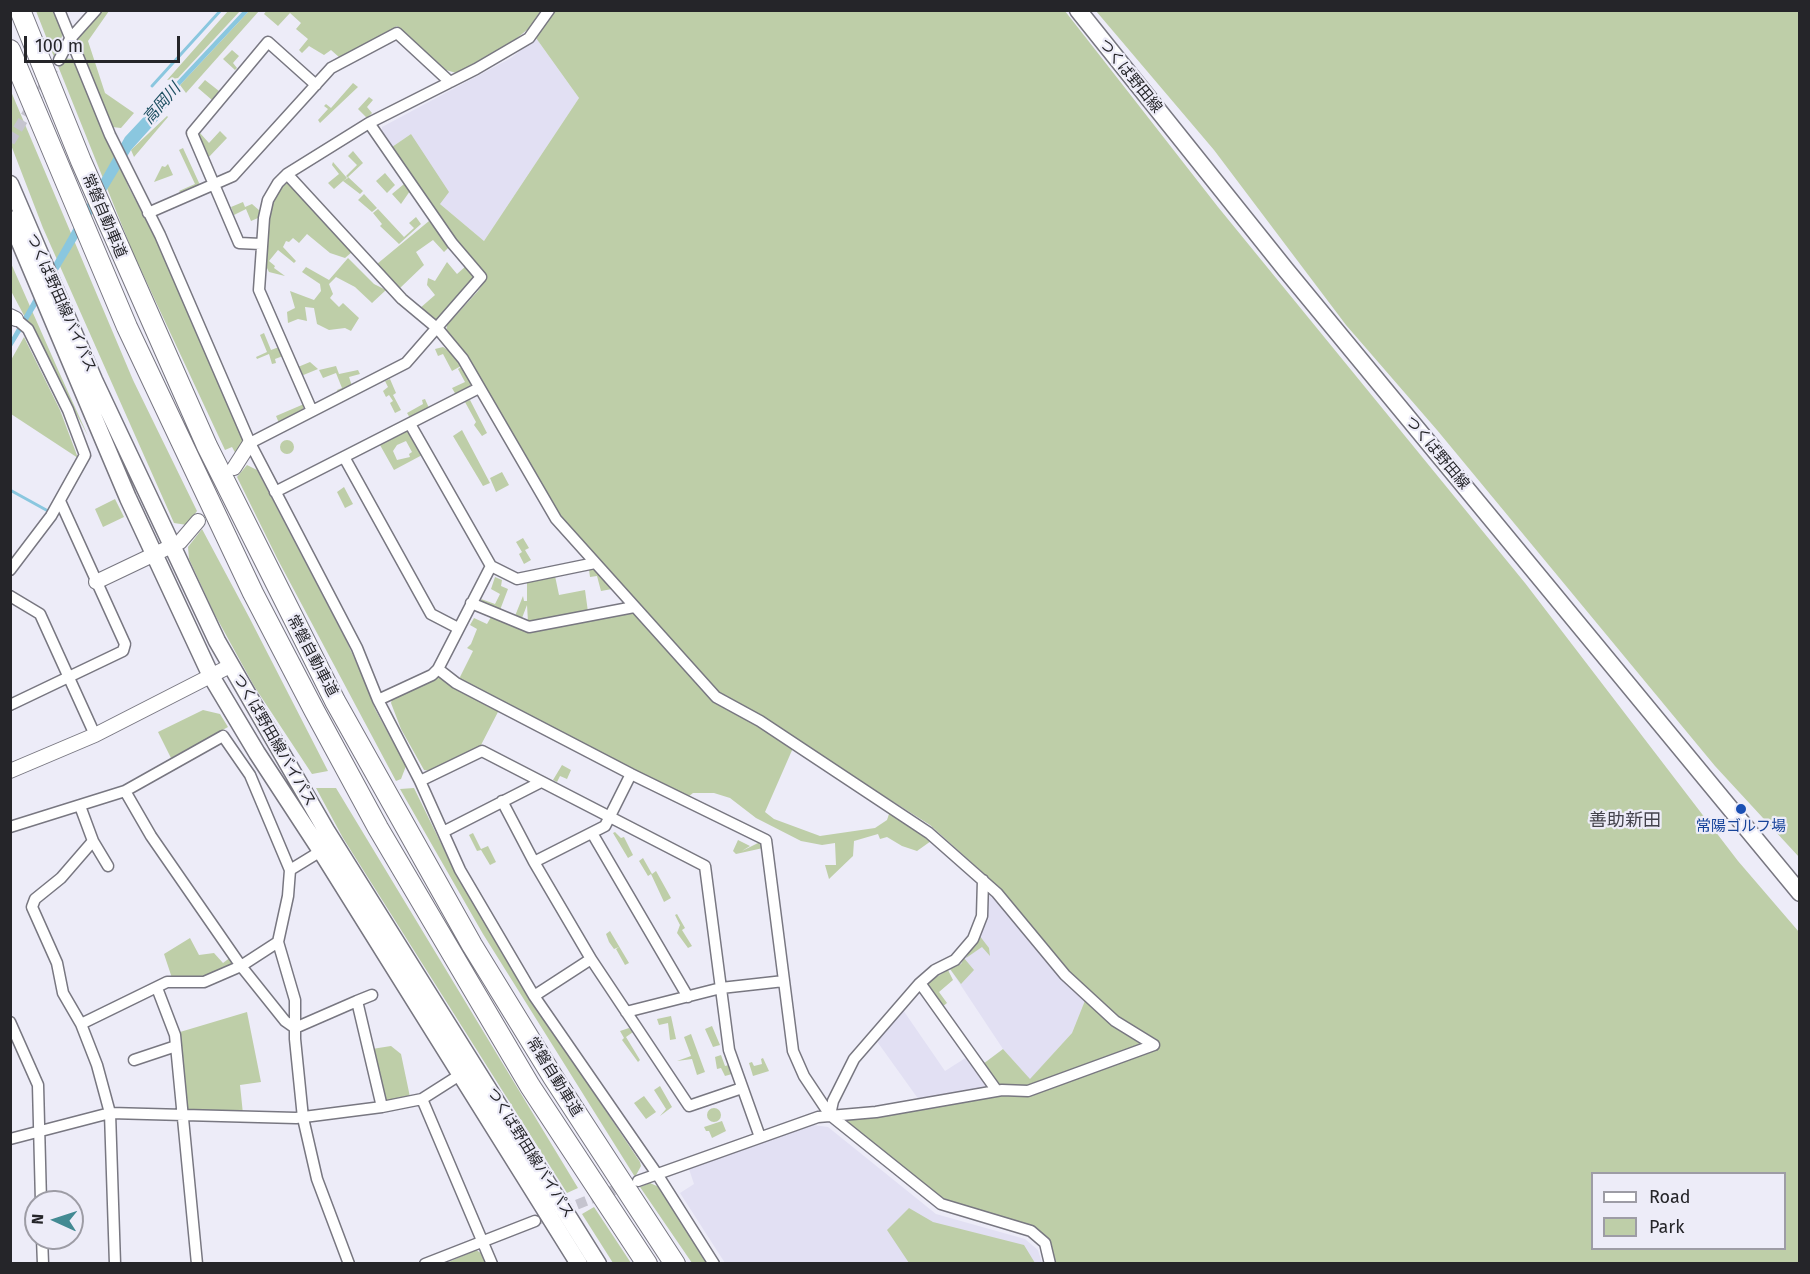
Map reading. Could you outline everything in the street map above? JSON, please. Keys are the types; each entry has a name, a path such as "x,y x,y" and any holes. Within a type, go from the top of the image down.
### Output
{"highway":[{"name":"常磐自動車道","path":"20,10 76,151 153,329 207,446 319,669 472,945 553,1077 675,1263"},
{"name":"常磐自動車道","path":"10,50 127,327 253,593 299,681 378,828 524,1076 647,1263"}],"main road":[{"name":"つくば野田線","path":"1078,10 1286,270 1800,892"},
{"name":"つくば野田線バイパス","path":"10,184 94,380 171,547 230,666 326,830 598,1263"},
{"name":"つくば野田線バイパス","path":"10,219 154,556 211,676 256,753 321,851 579,1263"}],"street":[{"path":"59,10 110,135 160,235 250,443 357,648 378,700 420,781 460,870 534,996 657,1174 714,1263"},
{"path":"59,60 70,39 96,10"},
{"path":"312,411 260,290 261,244 268,200 278,183 287,174 369,123 530,38 549,10"},
{"path":"148,213 233,176 331,68 397,33 450,82"},
{"path":"261,244 239,243 192,133 268,42 316,85"},
{"path":"234,468 250,443 406,363 481,277 452,243 369,123"},
{"path":"287,174 402,299 438,329 463,358 478,388 556,519 716,697 760,721 929,833 983,879 1065,975 1115,1021 1154,1045 1028,1091 997,1091 876,1112 830,1115 760,1137 638,1181"},
{"path":"10,570 60,501 85,455 68,411 28,329 13,317"},
{"path":"275,492 478,388"},
{"path":"410,424 490,566 517,579 596,563"},
{"path":"344,458 431,614 458,628"},
{"path":"10,705 69,679 123,651 125,644 60,501"},
{"path":"96,582 180,542 198,522"},
{"path":"378,700 432,675 438,669 490,566"},
{"path":"10,596 40,614 95,735"},
{"path":"471,603 529,627 634,607"},
{"path":"10,771 95,735 230,666"},
{"path":"438,669 456,683 631,774 766,840 793,1051 804,1076 830,1115 941,1204 1031,1231 1045,1243 1050,1263"},
{"path":"10,827 125,791 223,736 250,775 290,870 288,896 278,942 295,1000 303,1118 317,1179 349,1263"},
{"path":"420,781 482,751 705,866 729,1050 760,1137"},
{"path":"534,862 605,826 631,774"},
{"path":"443,832 541,782"},
{"path":"125,791 151,836 241,966 285,1021 296,1028"},
{"path":"502,801 534,862 591,959 689,1106 742,1088"},
{"path":"80,806 93,841 108,866"},
{"path":"592,833 688,997"},
{"path":"93,841 61,878 35,899 32,907 57,963 63,993 81,1024 97,1065 110,1113 115,1263"},
{"path":"290,870 321,851"},
{"path":"830,1115 833,1101 854,1059 920,983 935,970 955,960 973,939 982,916 983,879"},
{"path":"81,1024 167,982 204,982 241,966 278,942"},
{"path":"534,996 591,959"},
{"path":"626,1012 721,988 784,981"},
{"path":"920,983 997,1091"},
{"path":"157,987 175,1035 181,1116 197,1263"},
{"path":"296,1028 372,994"},
{"path":"357,1000 382,1107"},
{"path":"10,1022 38,1085 41,1190"},
{"path":"134,1060 176,1046"},
{"path":"10,1139 110,1113 303,1118 382,1107 422,1099 476,1066"},
{"path":"422,1099 492,1263"},
{"path":"425,1263 535,1221"}],"shaded area":[{"path":"536,38 579,98 484,241 440,204 411,134 392,147 382,132 382,127 511,58"},
{"path":"994,893 1086,998 1072,1033 1030,1080 1003,1049 950,969 961,964 979,935 988,896"},
{"path":"903,1010 945,1071 967,1057 988,1088 919,1100 876,1040"},
{"path":"813,1125 828,1127 936,1214 1025,1239 1038,1250 1042,1263 725,1263 680,1193 694,1184 689,1169"}],"green space":[{"path":"267,10 543,11 533,25 511,43 456,73 446,70 397,26 340,58 331,50 324,55 309,46 302,53 299,50 308,39 296,29 301,23 290,13 278,26 264,14"},
{"path":"36,11 54,11 64,31 54,57"},
{"path":"100,11 109,11 88,41 105,93 134,113 121,128 112,127 76,39"},
{"path":"228,11 240,11 178,78 167,80"},
{"path":"249,11 259,11 186,93 180,85"},
{"path":"555,11 1065,11 1218,207 1525,583 1738,861 1799,932 1799,1263 1056,1263 1049,1240 944,1200 849,1126 846,1121 848,1117 990,1095 1019,1094 1152,1051 1068,971 1000,888 930,825 791,737 793,748 765,812 774,819 820,836 875,828 887,820 890,811 931,841 917,851 902,846 887,837 880,839 878,834 854,841 853,856 829,879 825,865 836,865 835,843 822,845 801,841 756,818 730,798 714,793 693,793 688,797 459,679 473,651 467,648 477,629 470,625 474,618 487,624 491,617 526,631 634,613 641,605 562,519 446,333 447,325 486,279 485,273 446,230 392,147 411,134 449,192 440,204 484,241 579,98 536,38"},
{"path":"1096,11 1799,11 1799,857 1715,766 1437,430 1346,325 1214,150"},
{"path":"232,50 239,56 233,63 237,68 235,70 223,59"},
{"path":"63,58 72,59 78,67 129,188 152,231 244,439 237,456 232,447 225,450 133,253 58,66"},
{"path":"205,80 219,91 212,100 198,88"},
{"path":"353,83 358,87 320,123 318,120 328,109 324,106 326,104 331,108"},
{"path":"10,89 133,380 197,511 187,525 174,523 43,228 11,145"},
{"path":"369,97 373,100 367,107 372,113 367,118 358,109"},
{"path":"168,117 134,157 131,150"},
{"path":"220,131 227,138 208,158 198,136 200,133 209,143"},
{"path":"183,148 200,185 181,193 179,191 195,184 179,150"},
{"path":"353,151 363,163 348,177 363,191 360,194 343,181 357,165 348,156"},
{"path":"333,162 347,178 334,189 328,183 339,174 332,165"},
{"path":"168,164 173,175 154,182 162,166 165,167"},
{"path":"385,173 395,185 387,193 376,181"},
{"path":"291,182 352,252 345,258 330,253 307,234 299,243 293,238 289,242 286,241 283,247 296,261 294,263 278,250 269,261 285,276 269,272 266,266 271,205 280,189"},
{"path":"404,184 410,191 401,204 392,194"},
{"path":"364,194 377,208 372,212 358,200"},
{"path":"243,202 245,207 252,204 260,211 258,218 251,221 246,209 234,215 231,207"},
{"path":"378,209 404,237 414,228 409,223 416,217 421,224 399,244 380,226 382,224 373,213"},
{"path":"429,221 450,246 444,252 433,240 416,252 424,265 399,289 377,264"},
{"path":"348,258 374,284 386,290 372,303 355,287 336,277 329,284 333,294 330,298 339,307 343,303 359,318 351,331 345,328 329,330 317,324 314,308 305,307 307,321 298,319 288,323 287,312 295,308 290,291 314,300 321,291 320,284 302,272 306,267 329,280"},
{"path":"10,261 59,372 88,436 11,291"},
{"path":"447,262 457,274 466,266 474,279 438,322 433,321 419,309 435,295 427,285 428,278 435,281"},
{"path":"264,333 271,350 279,347 283,356 275,359 276,363 272,364 269,354 257,359 256,357 267,352 260,335"},
{"path":"24,337 60,410 78,458 11,414 11,360"},
{"path":"443,347 461,366 452,371 443,354 438,356 435,349"},
{"path":"310,362 318,369 301,376 298,367"},
{"path":"336,366 339,374 358,370 360,374 349,377 352,386 338,393 337,390 342,388 336,373 323,378 319,370"},
{"path":"461,367 471,384 469,388 456,395 452,388 465,382 458,369"},
{"path":"390,379 396,393 393,395 401,410 395,413 390,403 393,401 389,395 386,397 383,391 388,387 385,381"},
{"path":"425,399 429,408 410,418 407,413 423,404 422,400"},
{"path":"470,400 487,433 482,436 474,425 476,422 465,402"},
{"path":"304,404 303,411 279,423 276,416"},
{"path":"462,430 490,483 483,486 453,436"},
{"path":"407,431 411,432 424,454 394,470 380,445","holes":["406,441 412,452 409,454 410,457 397,460 393,451 397,445"]},
{"path":"287,440 292,442 294,447 292,452 287,454 282,452 280,447 282,442"},
{"path":"247,465 257,470 346,640 375,709 406,766 401,779 396,781 278,560 237,477"},
{"path":"502,472 509,485 496,492 490,478"},
{"path":"344,487 353,504 345,508 337,492"},
{"path":"115,499 124,517 103,527 95,509"},
{"path":"202,529 328,771 312,774 254,686 214,613 189,559 188,547"},
{"path":"523,538 529,548 525,550 531,560 524,564 519,554 522,552 516,542"},
{"path":"589,570 595,570 612,589 601,591 597,576 590,577"},
{"path":"555,576 559,595 585,590 588,612 528,622 527,605 522,618 515,616 523,596 524,601 527,601 527,580"},
{"path":"495,577 502,580 501,586 508,589 500,610 482,602 481,599 495,604 500,594 491,589"},
{"path":"436,677 441,677 454,688 499,710 481,745 430,771 424,770 401,729 391,703 392,699"},
{"path":"203,710 220,714 228,727 171,758 158,732"},
{"path":"562,765 571,770 567,779 560,776 557,782 553,780"},
{"path":"316,788 336,788 578,1188 567,1193 343,838"},
{"path":"414,788 454,870 531,999 640,1162 641,1166 635,1177 483,934 400,789"},
{"path":"615,832 621,838 624,837 633,855 628,858 613,833"},
{"path":"473,833 481,849 488,846 496,862 490,865 481,850 477,851 469,835"},
{"path":"738,840 750,846 742,851 760,842 763,848 736,854 733,851"},
{"path":"643,858 652,874 656,871 671,898 664,902 651,874 648,876 639,861"},
{"path":"677,914 685,928 682,930 692,946 688,948 677,933 680,925 675,915"},
{"path":"610,931 629,963 625,965 616,949 619,947 614,949 609,942 606,934"},
{"path":"979,935 989,948 990,956 982,947 966,958"},
{"path":"190,938 199,955 214,953 223,963 231,957 233,964 207,977 172,978 164,954"},
{"path":"964,958 974,970 961,984 950,969 961,964"},
{"path":"948,970 953,980 939,992 947,1003 942,1007 928,988 928,982"},
{"path":"1086,998 1141,1045 1029,1089 1001,1087 983,1064 1003,1049 1030,1079 1072,1033"},
{"path":"247,1012 261,1082 240,1085 243,1114 185,1110 180,1032"},
{"path":"671,1016 676,1039 670,1040 668,1023 659,1025 657,1019"},
{"path":"712,1026 720,1045 713,1047 705,1029"},
{"path":"629,1028 633,1032 626,1037 640,1060 638,1062 622,1040 624,1038 620,1031"},
{"path":"691,1034 705,1072 697,1075 692,1059 677,1061 691,1056 684,1037"},
{"path":"391,1046 401,1054 410,1097 388,1102 385,1100 372,1049"},
{"path":"721,1055 725,1066 729,1065 732,1074 725,1076 721,1068 717,1069 715,1057"},
{"path":"763,1058 769,1071 753,1076 749,1063 752,1062 754,1066 762,1064 761,1059"},
{"path":"660,1086 672,1107 660,1116 666,1109 654,1090"},
{"path":"644,1096 656,1112 646,1119 634,1103"},
{"path":"711,1108 717,1108 721,1115 717,1122 711,1122 707,1118 707,1112"},
{"path":"722,1121 726,1131 712,1138 704,1127"},
{"path":"650,1183 659,1187 708,1263 692,1263 640,1187"},
{"path":"594,1207 631,1263 613,1263 582,1214"},
{"path":"909,1208 933,1222 1024,1245 1035,1263 909,1263 887,1230"},
{"path":"476,1250 481,1253 486,1263 444,1264"}],"water":[{"name":"高岡川","path":"243,11 249,11 180,85 159,119 131,150 11,348 11,339 125,137"}],"waterway":[{"path":"152,86 221,10"},
{"path":"10,490 48,511"}],"tunnel":[{"path":"10,142 59,60"},
{"path":"535,1221 627,1185"}],"place":[{"name":"常陽ゴルフ場","path":"1741,809"}],"district":[{"name":"善助新田","path":"1625,821"}]}
